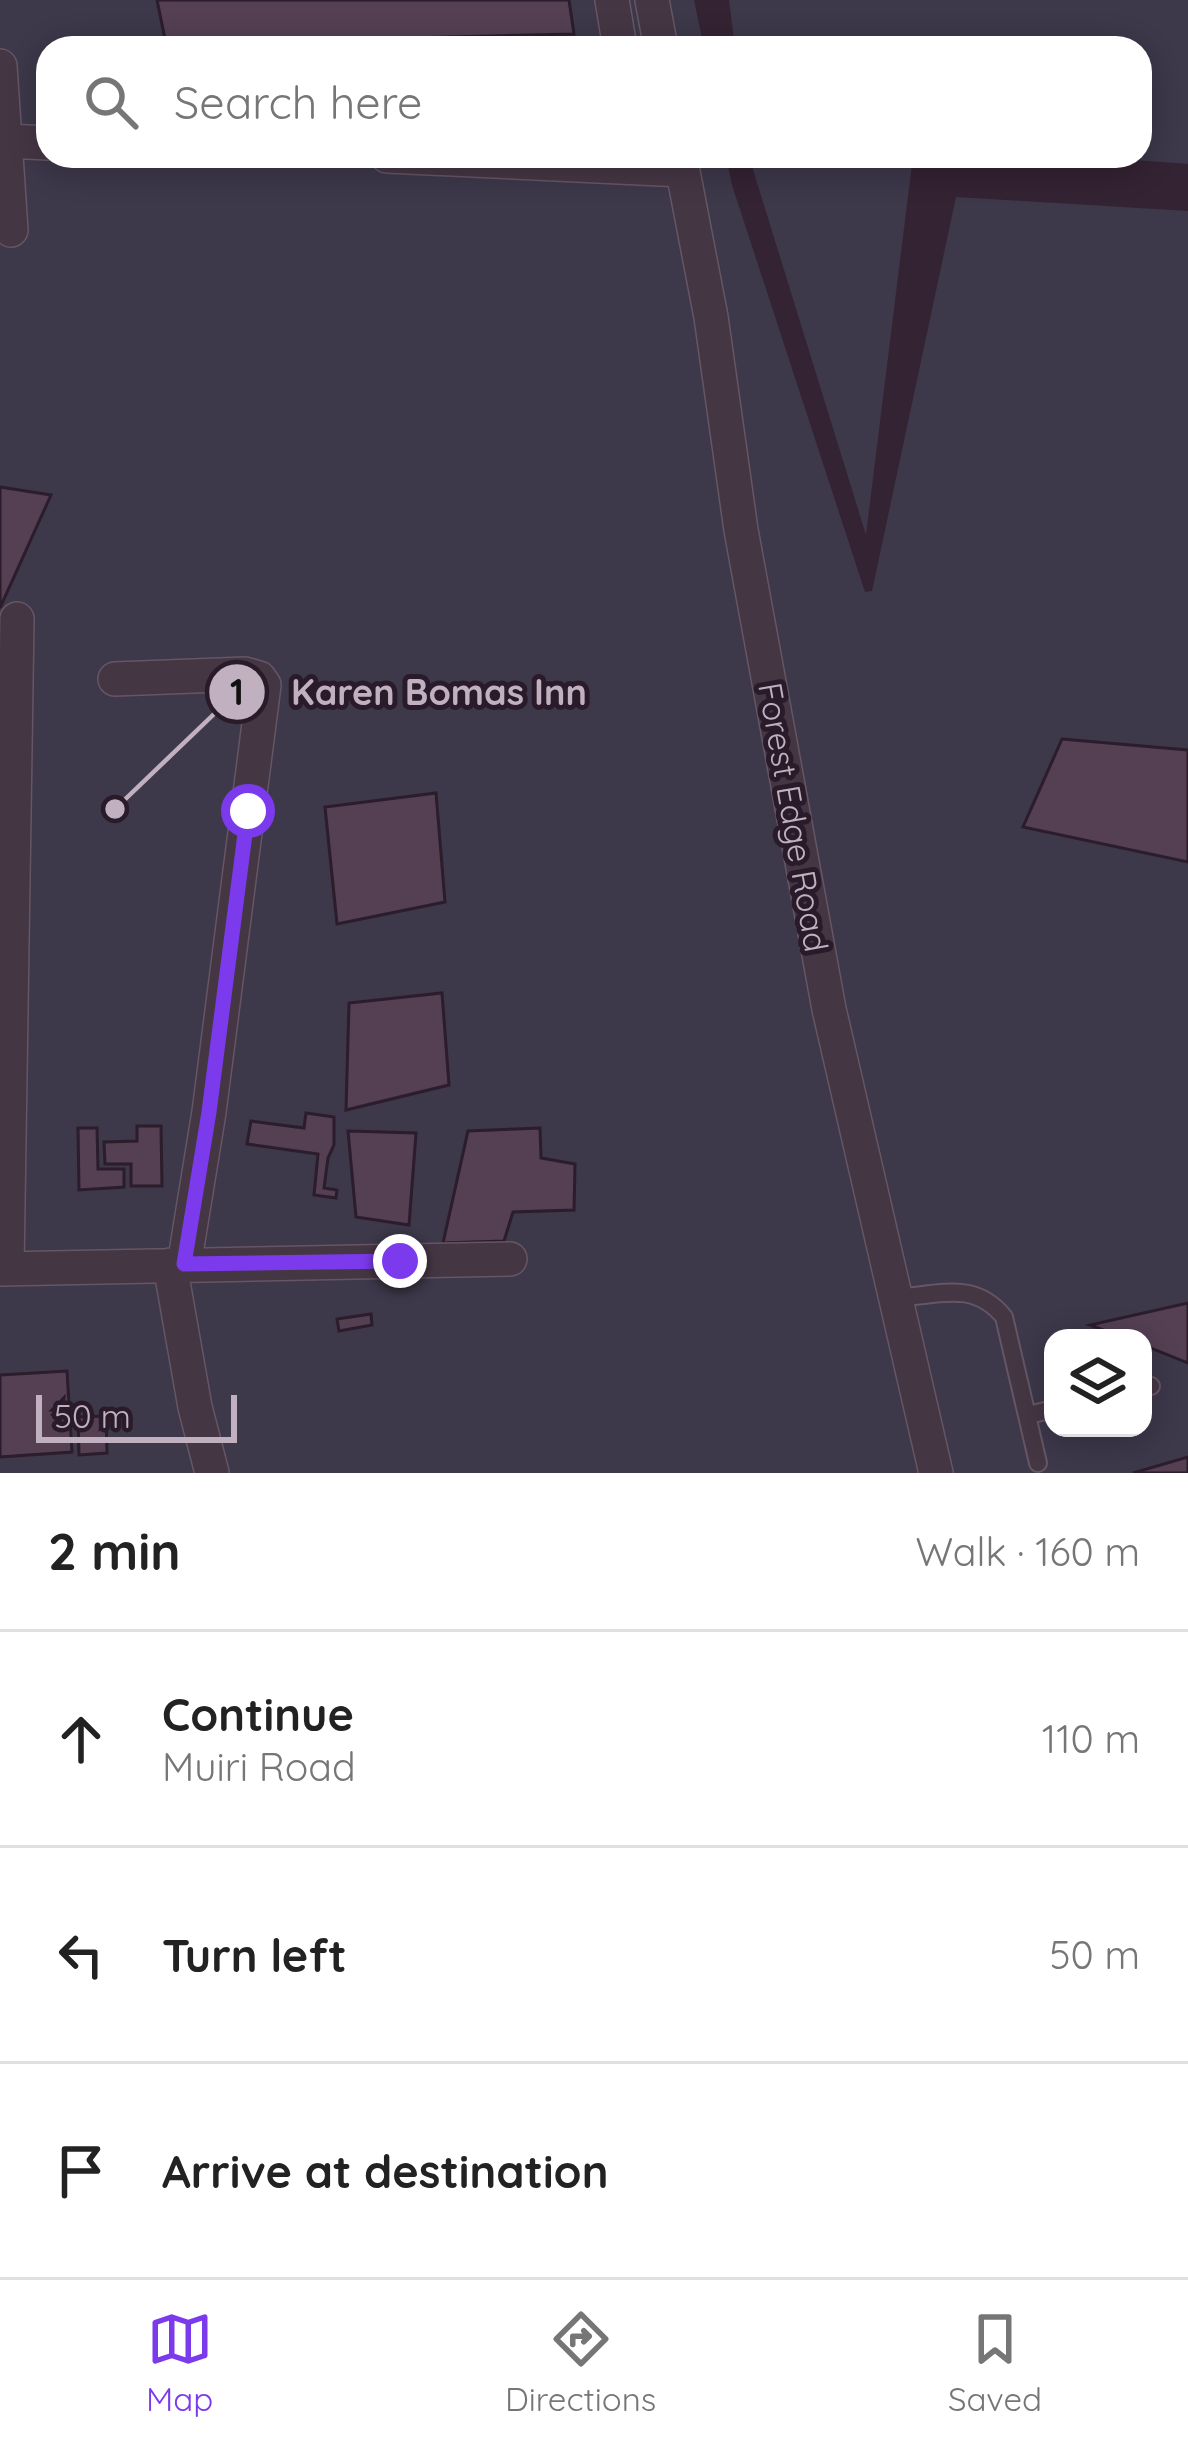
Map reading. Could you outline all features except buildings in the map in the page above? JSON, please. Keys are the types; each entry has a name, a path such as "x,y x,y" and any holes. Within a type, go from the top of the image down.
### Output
{"street":[{"path":"612,0 618,36"},
{"path":"652,0 659,36"},
{"path":"0,66 11,230"},
{"path":"7,141 36,142"},
{"name":"Forest Edge Road","path":"682,168 711,317 741,530 830,1010 935,1473"},
{"path":"17,619 4,1269 510,1259"},
{"path":"115,679 245,674 264,685 209,1112 177,1265 195,1407 212,1473"}],"lane":[{"path":"896,1298 974,1292 995,1306 1004,1317 1038,1463"},
{"path":"1029,1415 1044,1411"}],"shaded area":[{"path":"0,0 694,0 702,36 36,36 36,168 728,168 865,592 872,591 956,197 1188,211 1188,1473 0,1473"},
{"path":"729,0 1188,0 1188,164 1152,161 1152,36 734,36"},
{"path":"752,168 912,168 866,535"}],"place":[{"name":"Karen Bomas Inn","path":"115,809"}],"route":[{"path":"248,811 184,1264 400,1261"}]}
